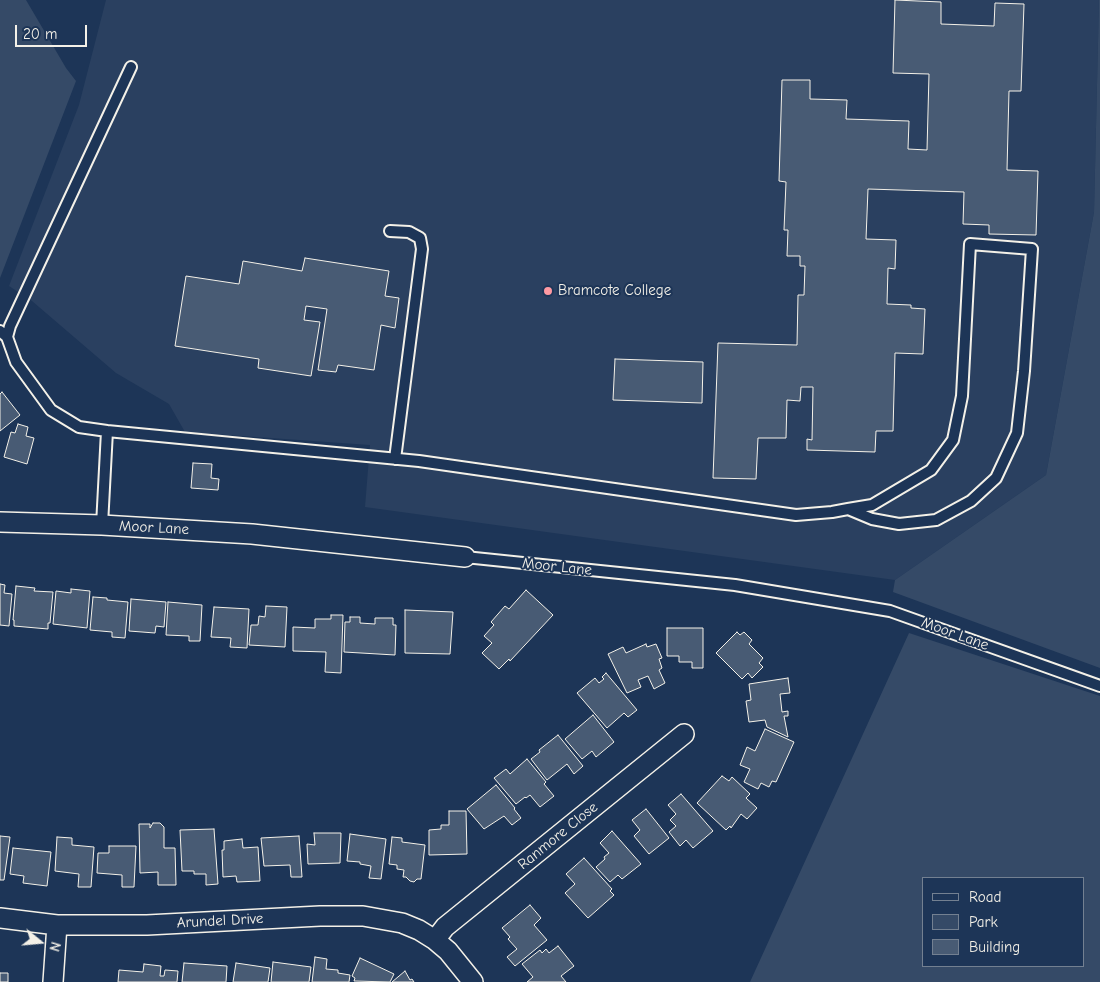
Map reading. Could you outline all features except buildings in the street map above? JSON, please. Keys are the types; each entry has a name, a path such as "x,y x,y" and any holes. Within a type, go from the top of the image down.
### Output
{"street":[{"name":"Moor Lane","path":"0,522 102,525 252,534 464,558"},
{"name":"Ranmore Close","path":"436,940 445,927 684,734"},
{"name":"Arundel Drive","path":"0,918 57,925 146,926 320,916 363,916 402,923 436,940 448,951 473,982"},
{"path":"53,982 57,925"}],"lane":[{"path":"131,67 10,326 4,334 16,362 51,410 79,427 107,431 395,458 796,515 848,509 872,505 931,470 953,440 962,396 970,244 1032,249 1024,371 1017,433 996,478 971,501 936,520 898,524 872,519 848,509"},
{"path":"390,231 409,232 420,238 422,249 395,458"},
{"path":"102,525 107,431"},
{"name":"Moor Lane","path":"464,558 736,585 890,611 1100,686"}],"shaded area":[{"name":"Bramcote College","path":"106,0 1099,0 1094,212 1046,475 895,580 365,507 370,445 185,432 169,404 116,373 32,301 9,286 79,105"}],"green space":[{"path":"0,0 26,0 66,68 76,81 0,278"},
{"path":"1099,0 1100,668 893,592 895,580 1046,475 1094,212"},
{"path":"909,633 1100,696 1100,982 750,982"}],"place":[{"name":"Bramcote College","path":"548,291"}]}
